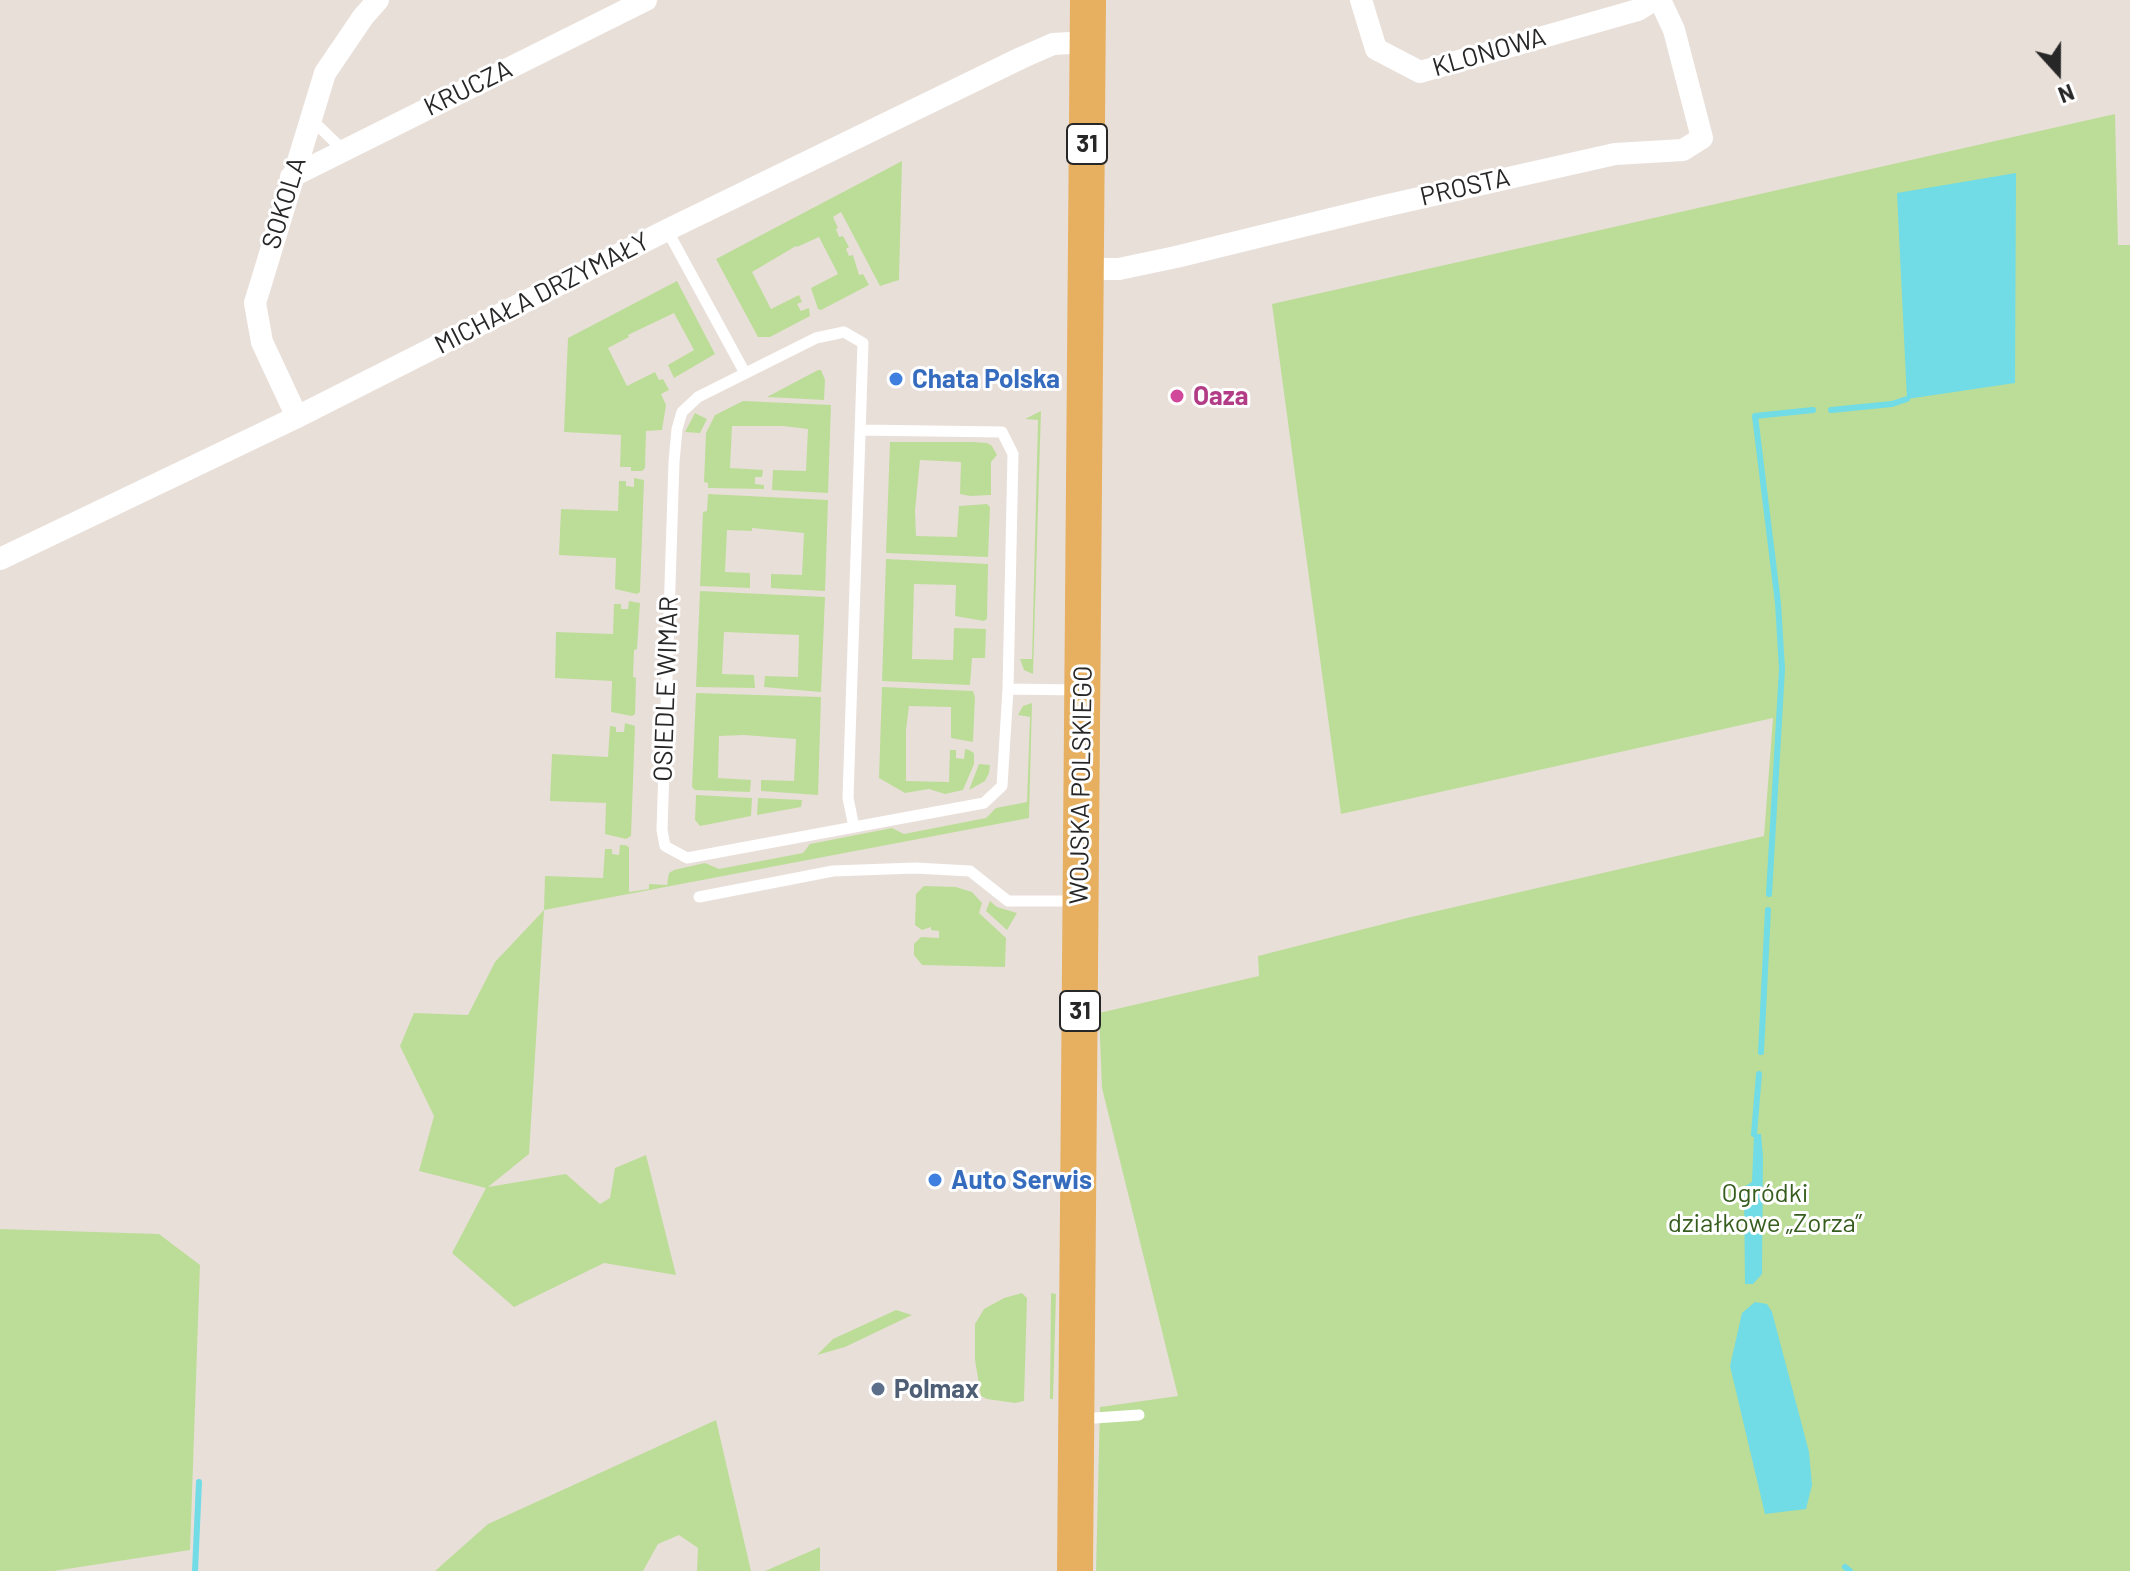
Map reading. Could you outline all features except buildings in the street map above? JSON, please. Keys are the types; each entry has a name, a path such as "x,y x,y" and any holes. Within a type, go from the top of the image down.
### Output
{"main road":[{"name":"WOJSKA POLSKIEGO","path":"1075,1571 1088,0"}],"street":[{"name":"SOKOLA","path":"297,417 262,342 255,303 325,73 378,0"},
{"name":"KRUCZA","path":"291,177 646,0"},
{"name":"KLONOWA","path":"1361,0 1376,49 1420,72 1638,10 1657,0"},
{"name":"PROSTA","path":"1086,269 1119,269 1176,257 1615,154 1683,150 1702,138 1674,30 1657,0"},
{"name":"MICHAŁA DRZYMAŁY","path":"0,559 297,417 667,230 1053,44 1087,42"}],"lane":[{"path":"310,118 343,150"},
{"path":"667,230 745,373"},
{"name":"OSIEDLE WIMAR","path":"854,827 848,798 860,430 863,343 844,332 816,338 745,373 698,397 682,412 677,429 662,830 665,846 687,858 984,803 1002,786 1008,689 1013,454 1002,432 860,430"},
{"path":"1008,689 1083,690"},
{"path":"699,897 833,871 915,868 970,871 1008,901 1080,901"},
{"path":"1076,1419 1139,1415"}],"green space":[{"name":"Ogródki działkowe „Zorza”","path":"2115,114 2118,245 2130,245 2130,1571 1096,1571 1100,1407 1178,1396 1102,1088 1099,1013 1259,976 1258,956 1411,917 1764,836 1773,718 1341,814 1272,304"},
{"path":"902,161 899,280 880,286 841,212 833,217 839,237 843,236 859,275 863,274 869,285 818,309 811,288 838,274 819,237 796,246 752,272 771,309 799,295 802,302 797,304 801,311 809,308 810,316 770,337 758,337 716,259"},
{"path":"677,281 715,354 674,378 668,365 694,350 674,313 608,348 627,386 655,372 669,390 661,394 666,405 662,430 646,431 645,468 631,471 631,467 620,467 621,435 564,432 568,338"},
{"path":"821,370 825,380 824,400 767,397"},
{"path":"743,401 831,405 828,493 772,490 773,470 806,471 808,429 783,426 732,426 730,468 763,470 762,477 755,477 755,484 764,485 764,489 708,488 708,483 704,482 706,433 715,415"},
{"path":"1041,411 1033,674 1024,670 1020,659 1032,659 1038,420 1025,419"},
{"path":"695,413 707,419 700,433 685,432"},
{"path":"890,442 972,442 992,446 997,455 991,462 991,495 960,494 961,462 920,460 915,511 916,536 957,537 959,506 987,504 990,507 988,557 886,553"},
{"path":"634,478 644,480 640,592 637,594 615,589 616,558 559,555 561,509 618,511 619,481 626,481 626,486 634,487"},
{"path":"708,494 828,500 825,591 771,588 771,574 802,575 804,533 752,528 752,531 727,530 725,572 750,573 750,588 700,586 703,512 707,511"},
{"path":"886,559 988,564 987,619 984,621 955,616 956,585 914,584 912,659 953,660 954,628 986,629 985,658 972,658 970,685 882,681"},
{"path":"700,591 825,597 821,692 764,687 765,676 798,677 799,635 724,632 722,674 754,675 755,688 696,687"},
{"path":"629,601 640,603 637,649 634,650 635,714 632,716 611,712 612,681 555,678 556,632 613,634 614,604 628,609"},
{"path":"882,687 973,691 973,742 951,738 951,707 909,706 906,730 906,781 949,782 950,750 956,750 956,758 964,759 965,749 974,753 974,764 963,790 945,794 929,789 905,793 879,778"},
{"path":"696,693 821,697 818,795 761,791 761,780 794,781 796,739 744,735 719,736 718,778 751,780 750,792 695,790 692,787"},
{"path":"1032,703 1029,818 544,910 545,876 603,878 605,849 612,849 612,854 619,855 620,845 629,847 629,892 649,889 649,884 667,885 669,873 674,870 705,863 719,869 803,853 810,844 892,828 904,834 986,818 996,808 1027,802 1030,717 1018,715 1023,706"},
{"path":"625,723 635,726 631,836 626,839 605,834 606,803 550,801 552,754 608,757 610,726 616,727 616,732 624,732"},
{"path":"979,764 990,765 989,773 985,781 969,790"},
{"path":"696,795 752,798 751,816 700,826 695,820"},
{"path":"758,798 802,800 801,807 757,815"},
{"path":"924,886 956,887 972,892 982,903 979,913 1006,938 1005,967 922,965 914,955 914,944 921,937 939,938 939,931 931,930 931,927 922,930 915,925 916,894"},
{"path":"990,901 997,907 1017,913 1007,930 986,911"},
{"path":"544,910 529,1154 488,1187 566,1174 600,1204 610,1198 615,1168 646,1155 676,1275 604,1263 514,1307 452,1253 486,1188 419,1171 434,1116 400,1046 414,1013 468,1015 495,962"},
{"path":"0,1229 159,1234 200,1265 190,1550 54,1571 0,1571"},
{"path":"1022,1293 1027,1298 1024,1401 1015,1403 987,1399 981,1396 975,1360 975,1324 984,1309"},
{"path":"1051,1293 1056,1294 1053,1399 1050,1399"},
{"path":"896,1310 912,1315 845,1347 817,1355 833,1339"},
{"path":"716,1420 751,1571 697,1571 698,1548 679,1535 658,1544 643,1571 435,1571 488,1524"},
{"path":"820,1547 820,1571 765,1571"}],"water":[{"path":"2016,173 2015,383 1907,399 1897,193"},
{"path":"1754,1134 1761,1134 1763,1156 1762,1274 1753,1284 1745,1284 1744,1187 1752,1182"},
{"path":"1755,1302 1767,1304 1772,1312 1809,1452 1812,1485 1806,1509 1765,1514 1730,1366 1742,1313"}],"waterway":[{"path":"1831,410 1892,404 1907,399"},
{"path":"1769,894 1782,669 1778,603 1755,416 1813,410"},
{"path":"1761,1052 1768,910"},
{"path":"1754,1134 1759,1074"},
{"path":"195,1571 199,1482"},
{"path":"1845,1567 1850,1571"}],"place":[{"name":"Chata Polska","path":"896,379"},
{"name":"Oaza","path":"1177,396"},
{"name":"Auto Serwis","path":"935,1180"},
{"name":"Polmax","path":"878,1389"}]}
